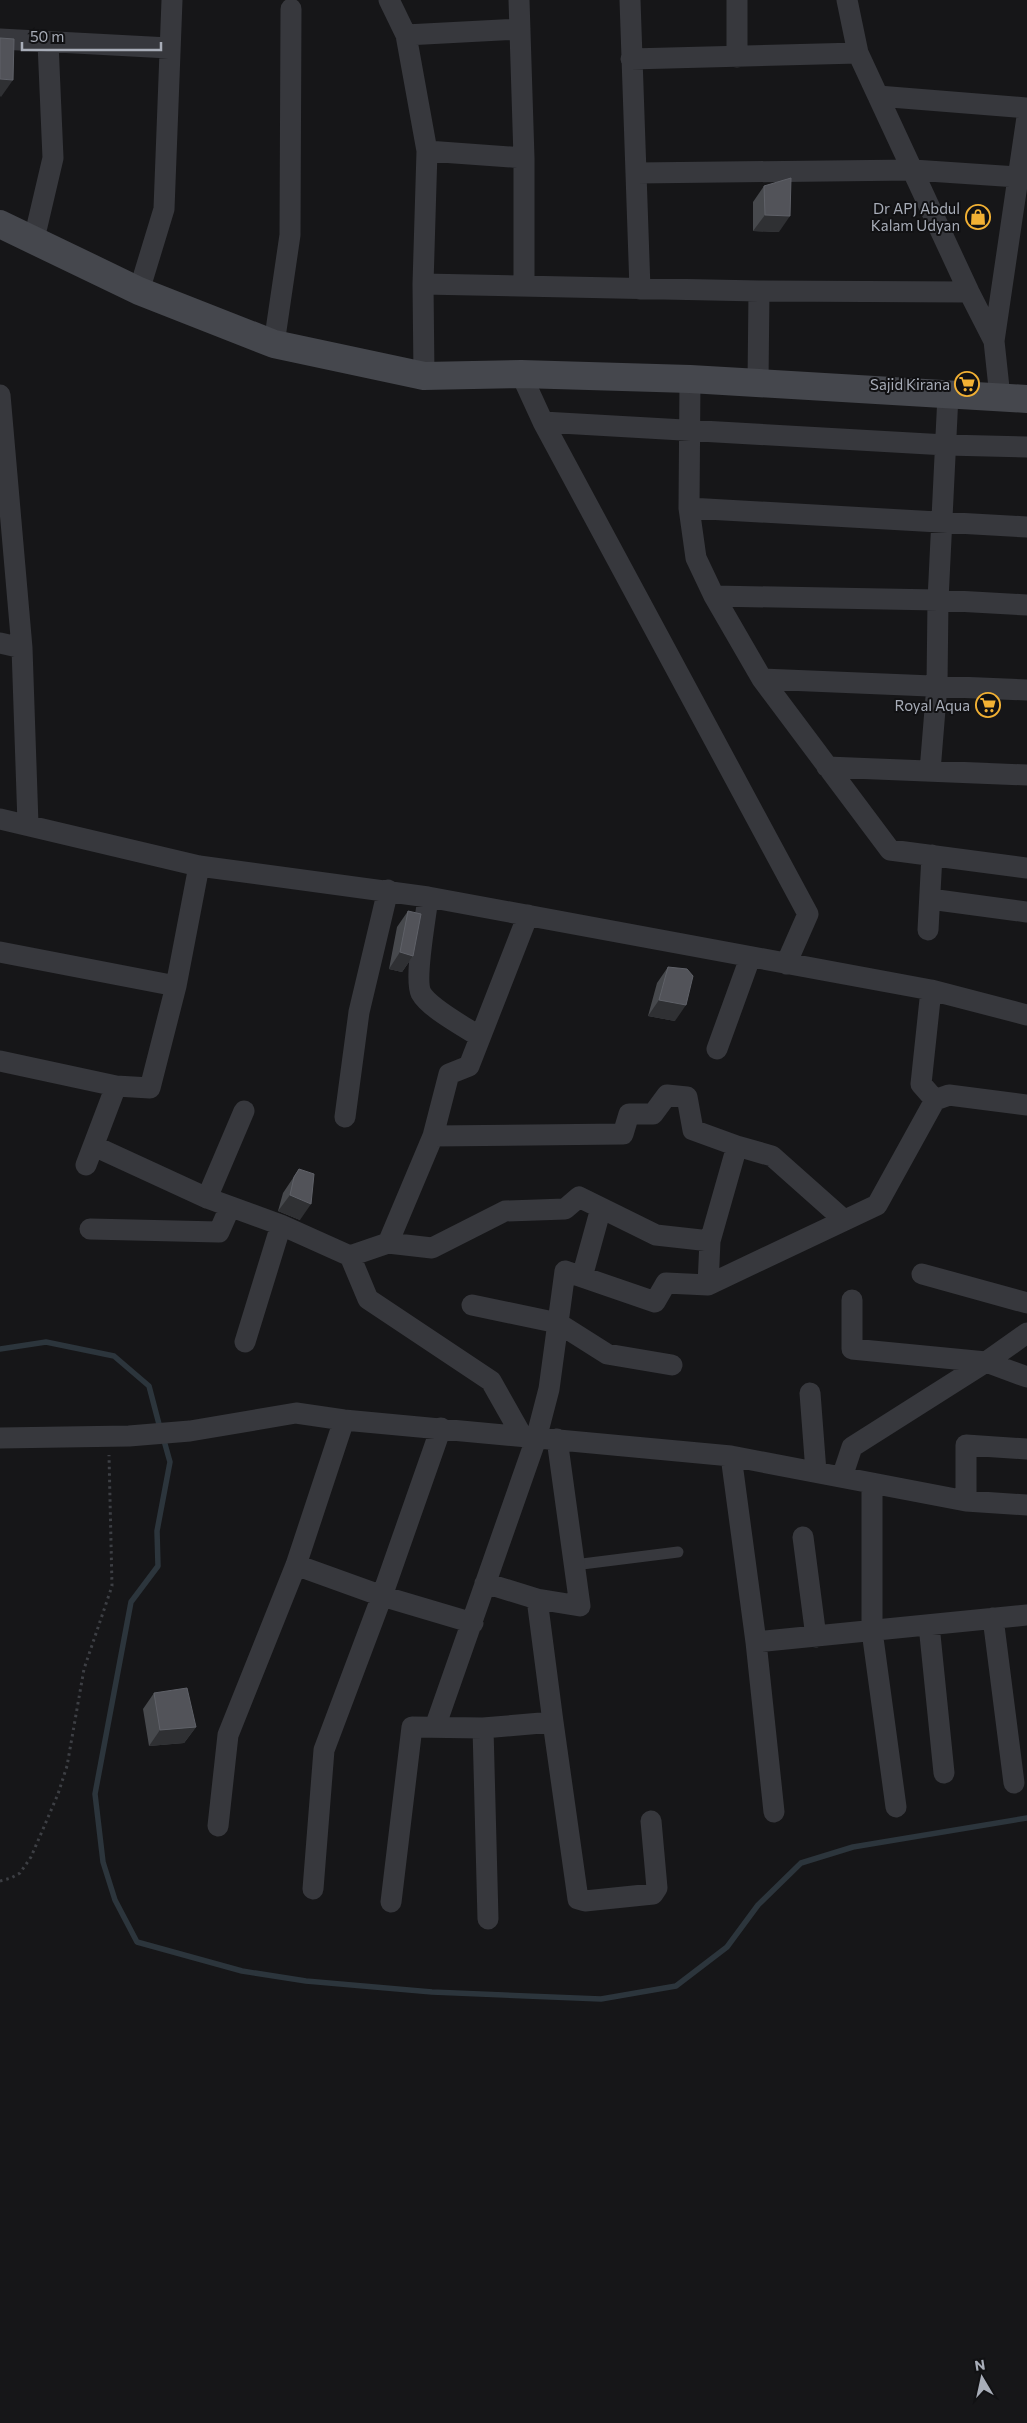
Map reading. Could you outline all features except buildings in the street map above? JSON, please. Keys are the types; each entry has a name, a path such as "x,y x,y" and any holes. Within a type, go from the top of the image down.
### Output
{"main road":[{"path":"0,224 139,291 274,344 424,376 521,374 690,379 948,396 1027,399"}],"street":[{"path":"139,291 164,209 172,0"},
{"path":"389,0 406,35 428,151 424,284 424,376"},
{"path":"518,0 524,158 524,286"},
{"path":"630,0 640,289"},
{"path":"737,0 737,57"},
{"path":"846,0 858,54 969,292 994,341"},
{"path":"274,344 290,235 291,9"},
{"path":"406,35 520,29"},
{"path":"0,39 170,48"},
{"path":"34,239 53,158 48,43"},
{"path":"631,59 858,54"},
{"path":"878,96 1027,108"},
{"path":"1000,397 994,341 1019,227 1018,177 1027,117"},
{"path":"428,151 524,158"},
{"path":"637,173 913,170 1018,177"},
{"path":"424,284 759,292 969,292"},
{"path":"758,383 759,292"},
{"path":"521,374 544,422 808,914 786,964"},
{"path":"690,379 689,508 696,558 714,596 762,679 890,850 1027,868"},
{"path":"0,395 22,648 28,824"},
{"path":"930,771 937,685 938,600 948,396"},
{"path":"544,422 946,445 1027,447"},
{"path":"689,508 1027,527"},
{"path":"714,596 938,600 1027,605"},
{"path":"0,644 22,648"},
{"path":"762,679 1027,690"},
{"path":"827,767 1027,775"},
{"path":"0,819 28,824 199,866 388,890 428,897 931,990 1027,1015"},
{"path":"928,930 932,855"},
{"path":"0,1061 116,1086 150,1088 176,986 199,866"},
{"path":"345,1117 359,1012 388,890"},
{"path":"428,897 418,980 422,994 430,1004 480,1037"},
{"path":"930,899 1027,912"},
{"path":"388,1242 432,1136 449,1074 469,1066 528,915"},
{"path":"0,952 176,986"},
{"path":"717,1049 750,958"},
{"path":"931,990 921,1084 936,1100"},
{"path":"116,1086 90,1155 280,1225 350,1256 368,1299 491,1381 538,1438 574,1565 580,1606 537,1599 485,1583"},
{"path":"432,1136 623,1134 629,1114 653,1114 668,1095 687,1097 693,1130 772,1156 844,1220"},
{"path":"435,1727 538,1438 549,1390 565,1271 655,1302 666,1283 708,1285 877,1205 936,1100 949,1095 1027,1106"},
{"path":"207,1198 244,1111"},
{"path":"708,1285 710,1242 737,1146"},
{"path":"350,1256 388,1242 432,1248 505,1211 565,1209 579,1197 656,1235 710,1242"},
{"path":"90,1229 218,1232 230,1207"},
{"path":"582,1277 601,1208"},
{"path":"245,1342 280,1225"},
{"path":"922,1274 1027,1303"},
{"path":"852,1300 852,1349 986,1362 1027,1377"},
{"path":"472,1305 558,1323 607,1354 672,1365"},
{"path":"842,1477 852,1447 986,1362 1027,1333"},
{"path":"810,1393 816,1472"},
{"path":"0,1438 109,1436 183,1432 296,1413 344,1420 731,1456 966,1501 1027,1505"},
{"path":"218,1826 228,1735 296,1565 344,1420"},
{"path":"313,1889 324,1750 382,1596 441,1428"},
{"path":"966,1501 966,1445 1027,1449"},
{"path":"731,1456 756,1642 774,1812"},
{"path":"872,1484 872,1631 896,1807"},
{"path":"803,1537 816,1636"},
{"path":"296,1565 382,1596 473,1623"},
{"path":"537,1599 578,1899 585,1901 653,1894 657,1888 651,1821"},
{"path":"756,1642 1027,1615"},
{"path":"993,1618 1014,1783"},
{"path":"929,1625 944,1774"},
{"path":"391,1902 412,1727 483,1728 553,1722"},
{"path":"483,1728 488,1919"}],"lane":[{"path":"574,1565 678,1552"}],"path":[{"path":"0,1881 20,1873 31,1857 68,1766 84,1669 112,1586 114,1573 109,1436"}],"waterway":[{"path":"0,1349 46,1342 114,1356 149,1386 160,1428"},
{"path":"163,1437 170,1462 157,1531 158,1566 131,1602 95,1794 103,1862 115,1900 137,1942 242,1971 306,1981 432,1992 601,1999 676,1986 727,1947 758,1905 801,1863 853,1847 1027,1818"}],"place":[{"name":"Dr APJ Abdul Kalam Udyan","path":"978,217"},
{"name":"Sajid Kirana","path":"967,384"},
{"name":"Royal Aqua","path":"988,705"}]}
